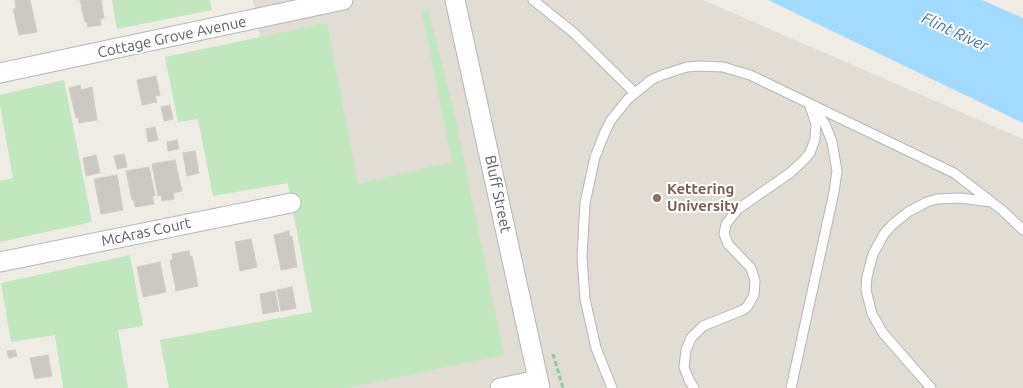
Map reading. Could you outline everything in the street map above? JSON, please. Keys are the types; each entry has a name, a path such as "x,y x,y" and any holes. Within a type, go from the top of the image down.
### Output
{"street":[{"name":"Cottage Grove Avenue","path":"0,73 344,0"},
{"name":"Bluff Street","path":"455,0 539,384"},
{"name":"McAras Court","path":"0,262 291,203"},
{"path":"500,388 539,384"}],"lane":[{"path":"533,0 580,38 635,93"},
{"path":"612,388 596,348 585,299 582,257 583,216 595,157 604,132 619,109 635,93 652,80 674,70 693,66 712,66 736,70 750,75 954,173 994,203 1023,230"},
{"path":"694,388 684,367 686,350 691,338 703,326 743,310 754,295 754,274 748,264 728,244 724,234 726,224 738,209 790,173 810,153 815,139 816,124 809,103"},
{"path":"791,388 834,192 836,172 835,152 828,132 821,117 809,103"},
{"path":"932,388 887,338 872,314 866,290 873,254 892,224 908,212 927,202 937,199 960,198 994,203"}],"shaded area":[{"name":"Kettering University","path":"253,0 703,0 1023,139 1023,388 329,388 312,312"}],"green space":[{"path":"112,0 210,0 212,10 117,29"},
{"path":"428,9 455,116 504,355 346,388 169,388 160,340 312,312 288,183 213,196 198,119 178,122 165,57 327,23 358,184 452,162 422,11"},
{"path":"64,80 92,222 0,242 0,181 13,178 0,105 0,95"},
{"path":"130,255 143,326 118,330 128,388 63,388 55,335 11,342 1,283"}],"water":[{"name":"Flint River","path":"768,0 982,0 1023,18 1023,123"}],"building":[{"path":"15,0 30,0 37,32 19,35 13,9 16,9"},
{"path":"80,0 101,0 104,18 100,19 101,25 88,27"},
{"path":"156,76 160,95 155,96 157,102 142,105 137,80"},
{"path":"80,85 81,90 92,87 97,120 79,123 78,117 76,118 69,88"},
{"path":"170,105 173,119 164,121 161,107"},
{"path":"155,127 158,140 148,142 146,129"},
{"path":"177,140 179,149 168,151 167,142"},
{"path":"195,151 199,173 187,176 183,153"},
{"path":"124,154 127,167 117,169 114,156"},
{"path":"96,155 100,173 86,176 83,158"},
{"path":"175,160 182,191 173,193 174,199 162,201 161,195 158,196 152,164"},
{"path":"149,167 155,196 152,196 154,204 135,207 126,171"},
{"path":"117,175 123,210 101,214 94,179"},
{"path":"289,231 290,237 292,236 297,267 281,270 274,235"},
{"path":"251,239 257,267 240,271 235,242"},
{"path":"189,251 190,256 192,256 198,286 176,291 170,260 173,259 172,254"},
{"path":"160,262 166,292 143,297 137,267"},
{"path":"292,287 296,308 281,311 277,290"},
{"path":"275,291 279,311 263,314 260,294"},
{"path":"15,350 17,356 9,358 7,351"},
{"path":"48,355 52,376 35,379 30,358"}],"place":[{"name":"Kettering University","path":"657,198"}]}
